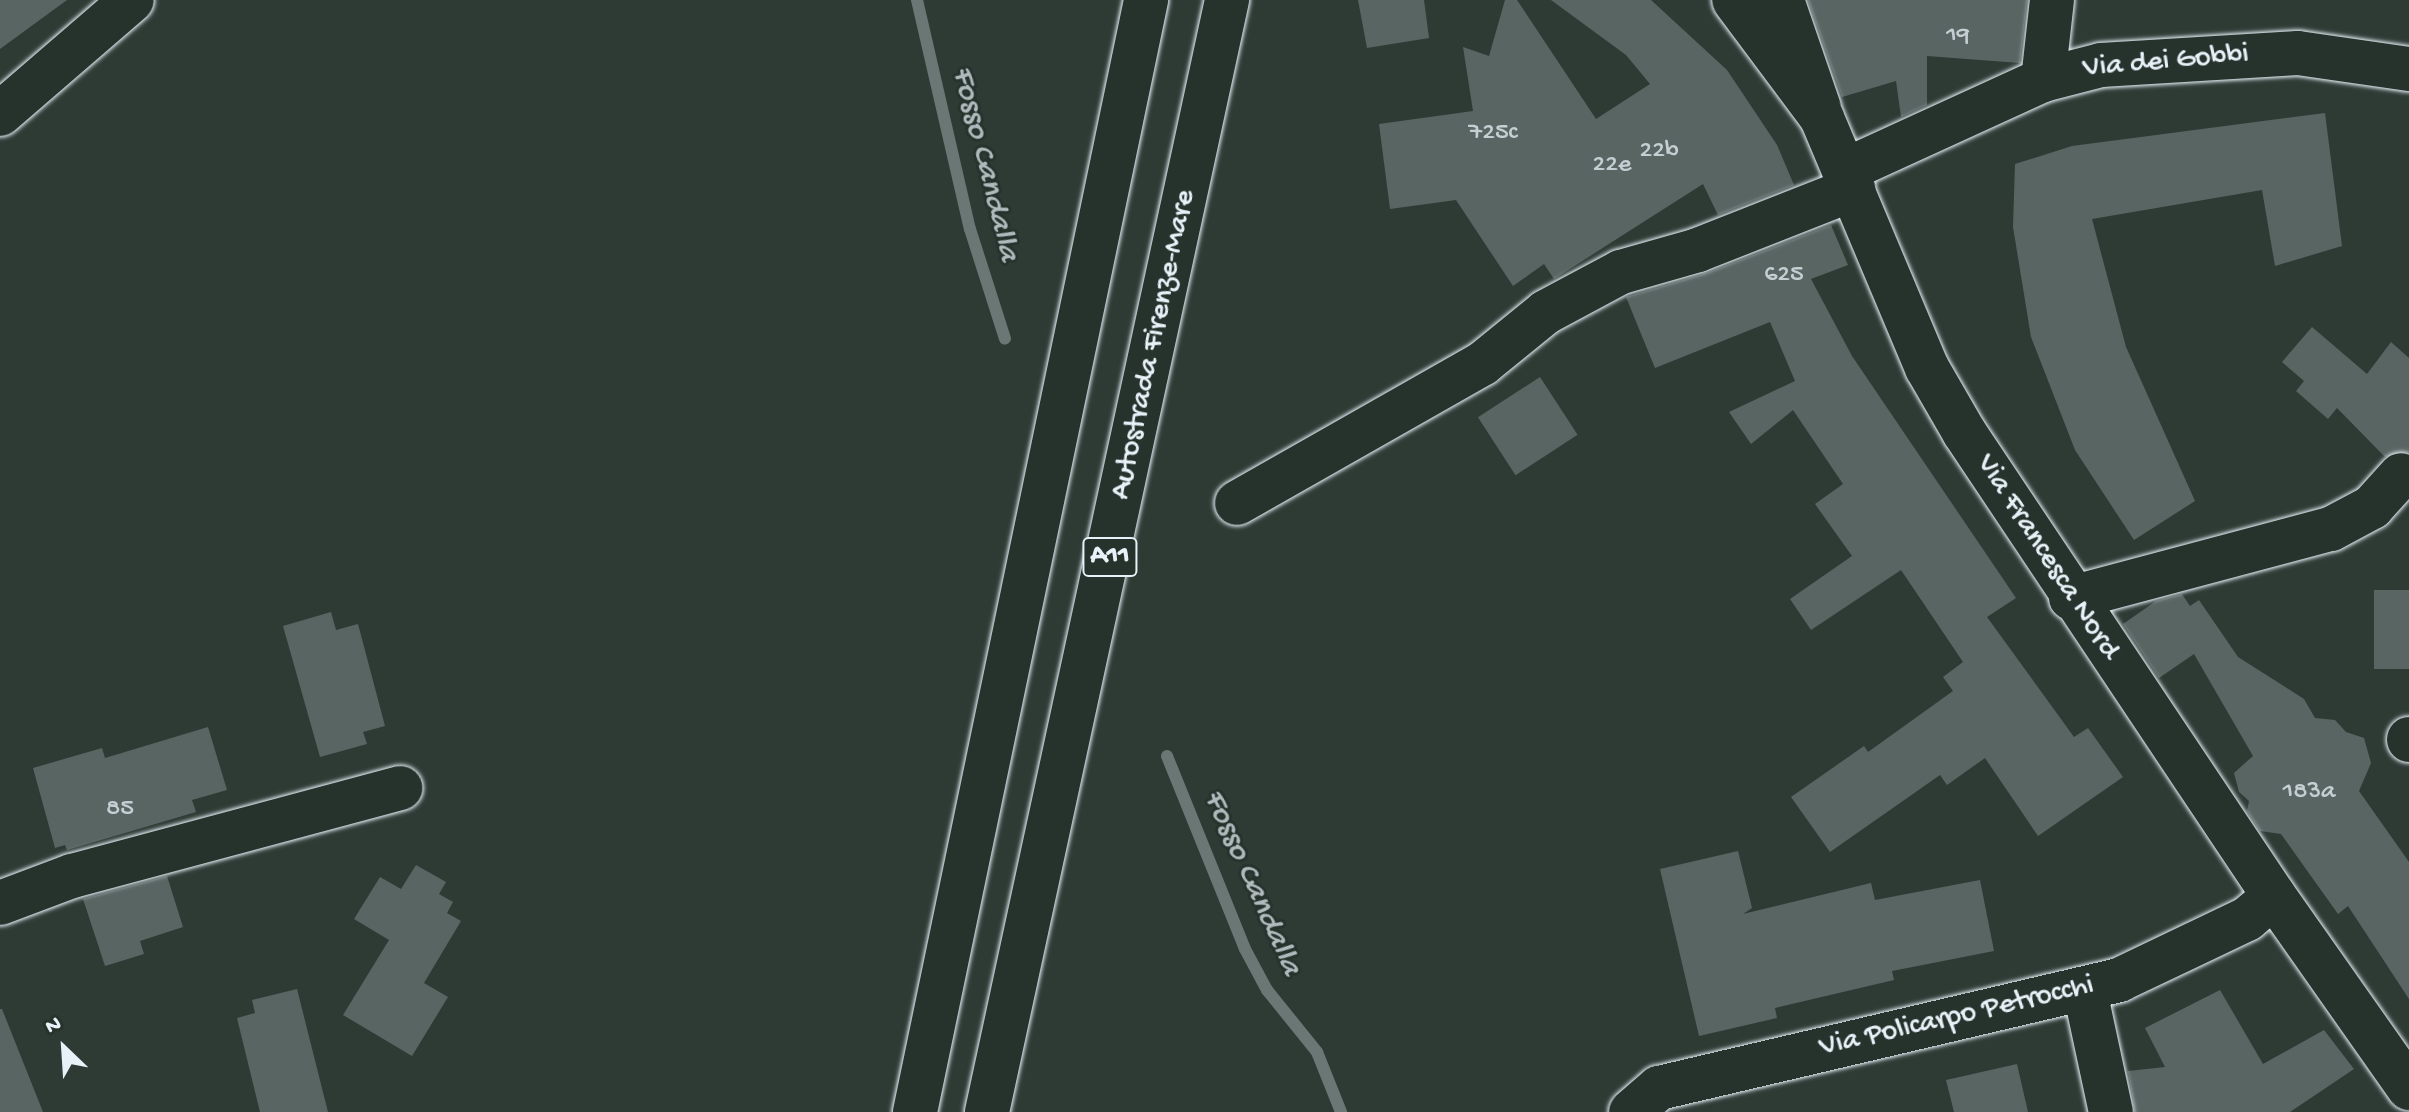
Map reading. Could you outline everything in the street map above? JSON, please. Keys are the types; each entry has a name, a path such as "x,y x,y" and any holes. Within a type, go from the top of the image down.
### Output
{"main road":[{"path":"0,114 132,0"},
{"path":"915,1112 1146,0"},
{"name":"Autostrada Firenze-Mare","path":"987,1112 1227,0"},
{"name":"Via Francesca Nord","path":"1734,0 1822,118 1927,368 2071,598 2409,1088"},
{"path":"1782,0 1822,118"},
{"path":"2043,80 2052,0"},
{"name":"Via dei Gobbi","path":"1237,503 1482,364 1546,312 1621,272 1698,250 1849,180 2043,80 2101,65 2270,53 2409,69"},
{"path":"2071,598 2331,529 2372,507 2401,475"},
{"path":"0,903 72,876 400,788"},
{"name":"Via Policarpo Petrocchi","path":"1631,1112 1659,1088 2085,991 2150,967 2247,919 2274,896"},
{"path":"2085,991 2111,1112"}],"building":[{"path":"0,0 67,0 0,49"},
{"path":"1358,0 1424,0 1429,38 1367,48"},
{"path":"1505,0 1517,0 1596,119 1650,84 1626,55 1551,0 1651,0 1727,70 1777,145 1794,185 1718,215 1703,184 1554,279 1544,264 1513,286 1456,200 1390,209 1379,124 1473,111 1463,47 1489,56"},
{"path":"1808,0 2027,0 2020,63 1927,56 1927,105 1901,117 1896,81 1842,97"},
{"path":"2325,113 2342,246 2275,266 2262,190 2092,219 2126,347 2195,501 2134,540 2075,450 2031,337 2013,227 2015,164 2072,146"},
{"path":"1831,225 1848,265 1811,279 1852,356 2016,598 1987,617 2074,737 2088,728 2123,777 2038,836 1985,758 1947,785 1940,775 1830,852 1791,797 1864,746 1868,752 1953,691 1943,677 1963,662 1901,570 1811,630 1790,599 1852,556 1815,504 1843,484 1793,410 1751,444 1729,412 1795,381 1770,322 1655,368 1626,297 1707,273"},
{"path":"2312,327 2367,374 2391,342 2409,358 2409,452 2385,457 2337,408 2328,419 2296,391 2304,381 2282,362"},
{"path":"1540,377 1578,435 1516,475 1478,417"},
{"path":"2374,590 2409,590 2409,669 2374,669"},
{"path":"2182,594 2190,606 2199,600 2238,657 2304,699 2315,718 2335,720 2346,732 2364,738 2371,763 2359,791 2409,862 2409,999 2348,906 2338,914 2281,834 2260,831 2247,811 2249,801 2239,792 2234,773 2253,756 2194,654 2159,678 2123,624 2156,601"},
{"path":"331,612 336,630 358,624 385,726 363,732 367,744 320,757 283,626"},
{"path":"208,727 227,790 192,800 196,812 67,850 65,845 55,848 33,768 102,748 105,758"},
{"path":"1738,851 1752,908 1743,914 1871,883 1875,900 1980,880 1994,951 1892,971 1894,980 1775,1008 1777,1018 1699,1036 1660,869"},
{"path":"416,865 446,882 439,894 453,902 447,913 461,921 424,983 448,997 412,1056 343,1015 389,940 354,919 380,877 401,889"},
{"path":"167,876 183,927 140,941 144,954 105,966 83,899"},
{"path":"297,989 328,1112 260,1112 237,1018 255,1013 252,1000"},
{"path":"2220,990 2263,1064 2324,1030 2354,1069 2290,1112 2135,1112 2128,1071 2165,1067 2145,1028"},
{"path":"2,1009 43,1112 0,1112"},
{"path":"2017,1064 2028,1112 1954,1112 1946,1080"}],"waterway":[{"name":"Fosso Candalla","path":"917,0 970,229 1005,339"},
{"name":"Fosso Candalla","path":"1167,756 1245,949 1267,990 1317,1052 1341,1112"}]}
